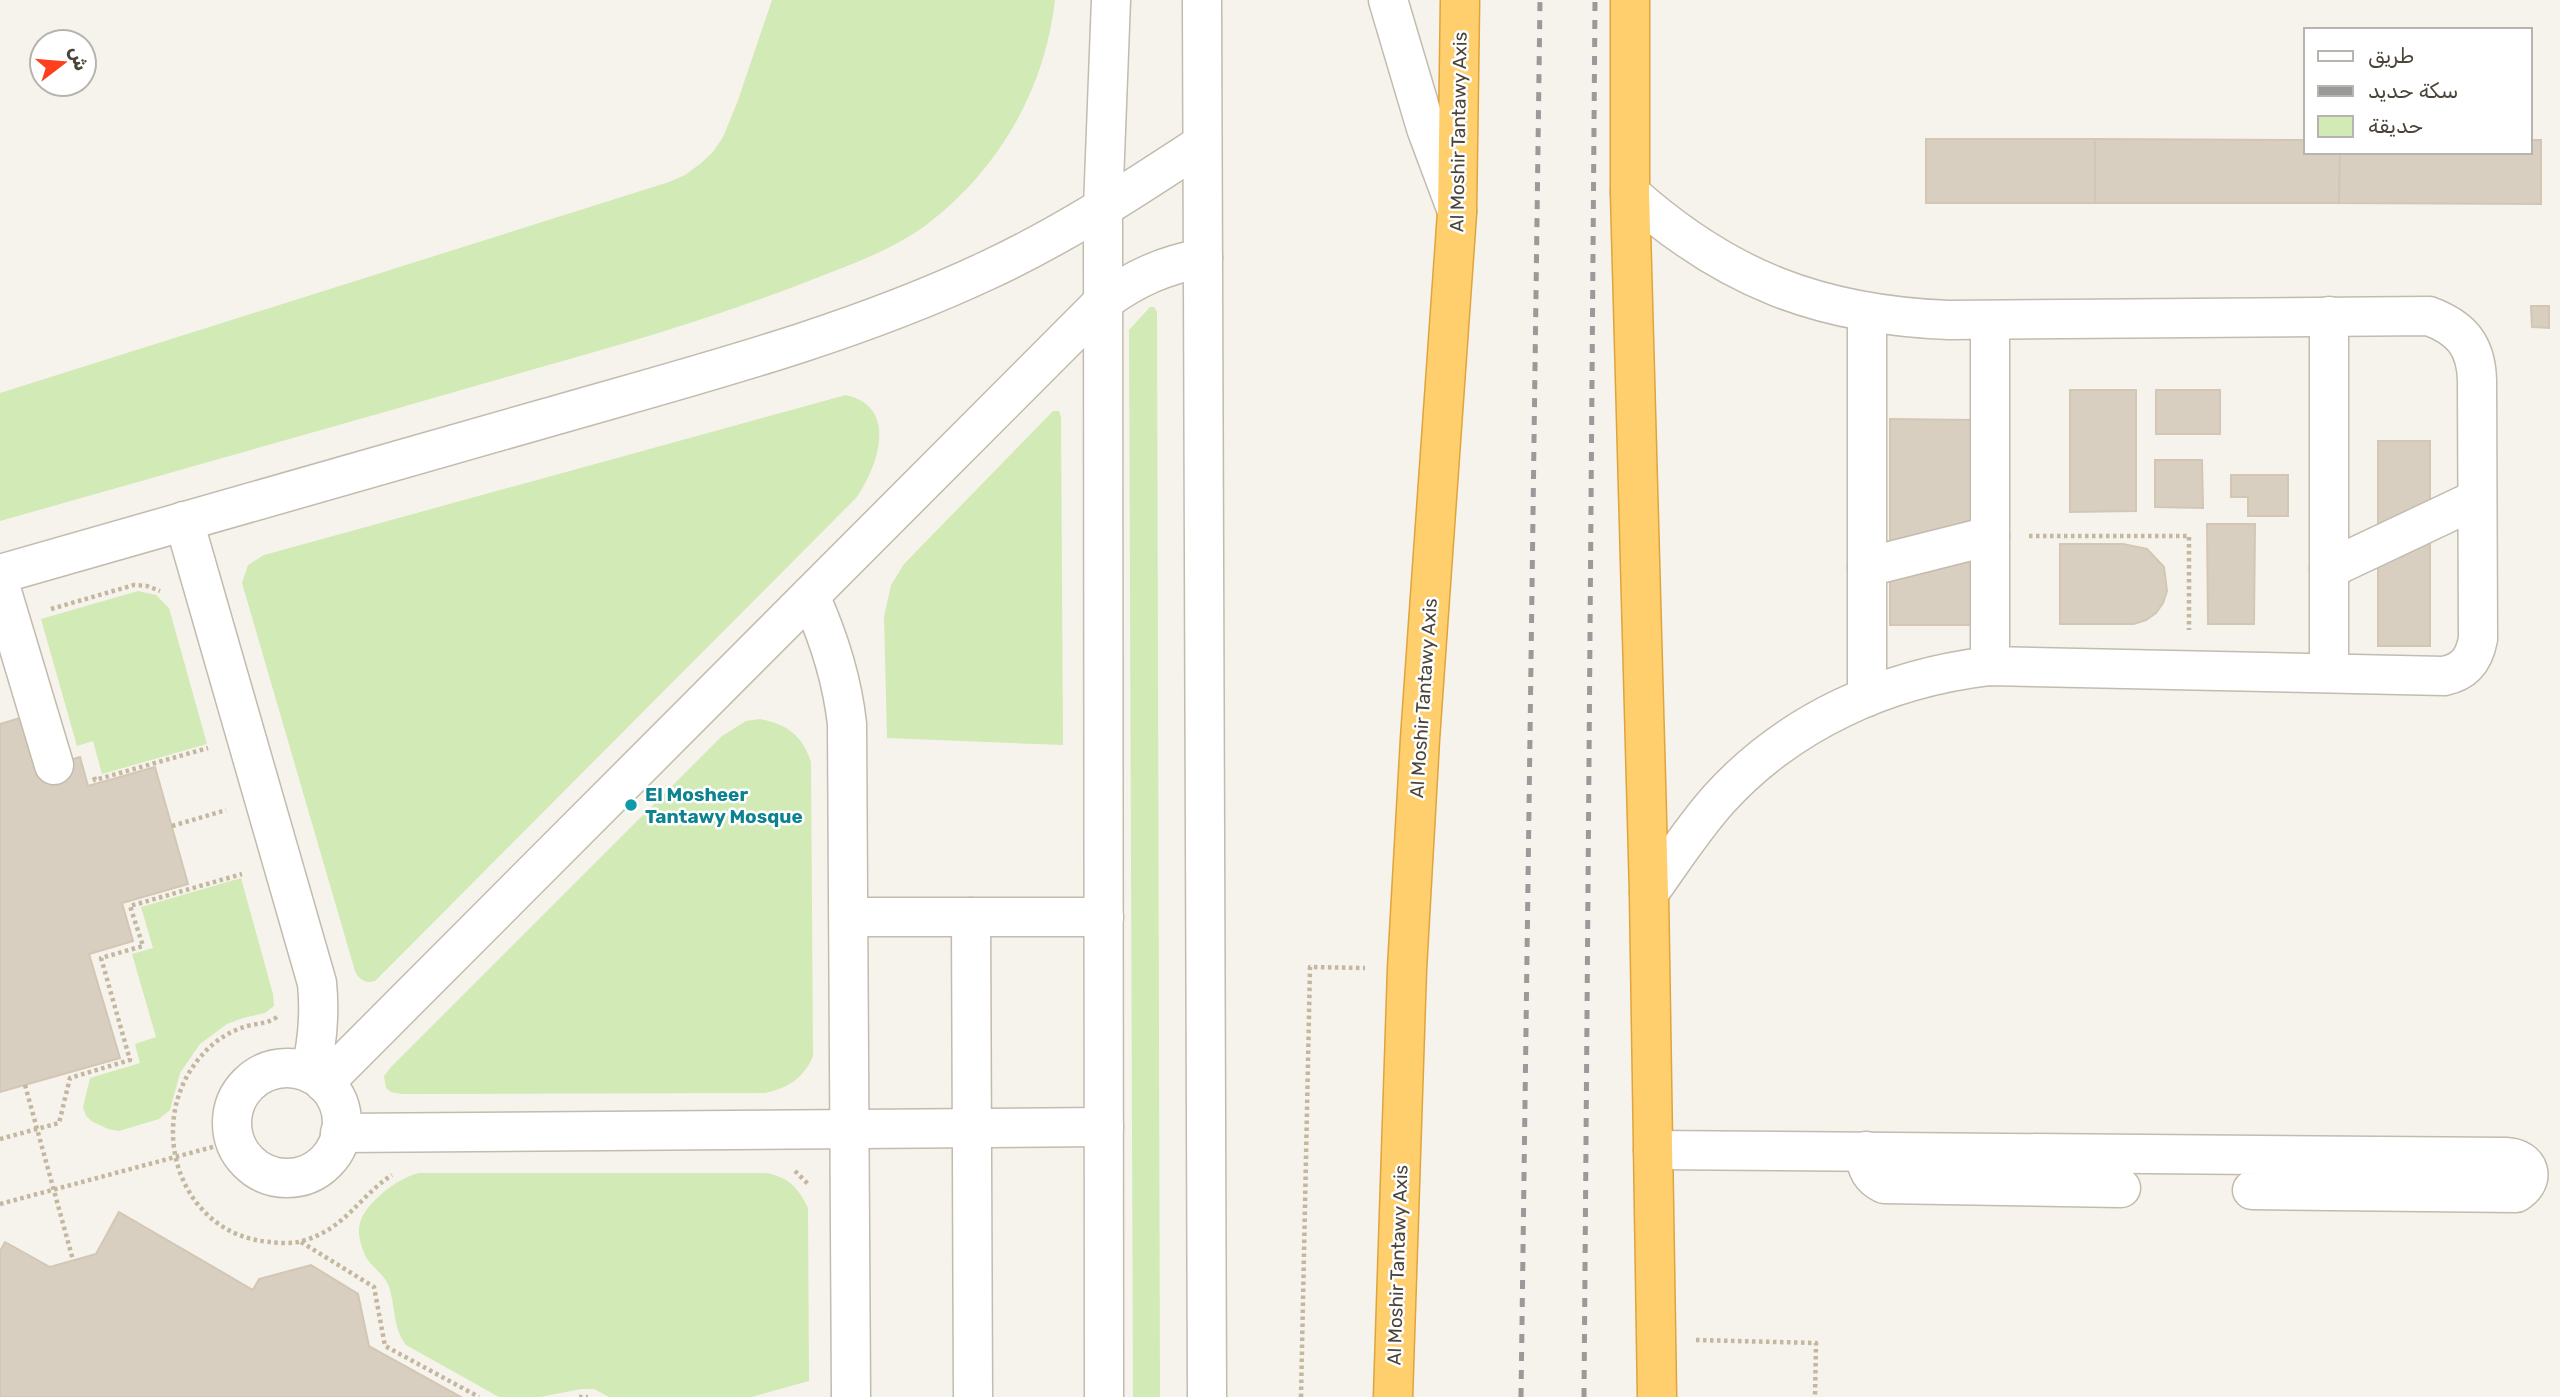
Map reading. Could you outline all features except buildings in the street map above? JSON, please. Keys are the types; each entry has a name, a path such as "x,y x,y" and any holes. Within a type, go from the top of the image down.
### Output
{"highway":[{"name":"Al Moshir Tantawy Axis","path":"1393,1397 1407,969 1420,739 1457,213 1461,0"},
{"path":"1630,0 1630,193 1648,892 1657,1397"}],"street":[{"path":"1104,1397 1103,208 1111,0"},
{"path":"1202,0 1207,1397"},
{"path":"1388,0 1426,128 1457,213"},
{"path":"0,573 808,342 870,321 989,270 1103,208 1202,144"},
{"path":"1630,193 1662,222 1738,271 1812,300 1867,313 1908,318 1990,320 2428,316 2445,322 2459,332 2470,346 2476,363 2478,639 2471,661 2462,670 2444,676 1990,666 1952,670 1915,679 1843,706 1777,747 1747,771 1720,798 1648,892"},
{"path":"317,1078 810,596 1104,301 1150,272 1203,258"},
{"path":"1867,313 1867,697"},
{"path":"2329,316 2329,673"},
{"path":"1990,320 1990,666"},
{"path":"2329,569 2477,499"},
{"path":"184,521 317,982 317,1078"},
{"path":"1867,568 1990,536"},
{"path":"0,585 54,765"},
{"path":"810,596 835,658 844,691 847,724 851,1397"},
{"path":"849,917 1104,917"},
{"path":"971,917 973,1397"},
{"path":"278,1069 295,1069 317,1078 333,1093 342,1119 340,1133 336,1147 314,1171 299,1177 283,1178 253,1167 242,1155 235,1141 233,1109 250,1082 263,1073 278,1069"},
{"path":"340,1133 1104,1127"},
{"path":"1653,1150 2506,1157 2522,1161 2527,1167 2528,1175 2527,1182 2516,1193 2252,1190"},
{"path":"1866,1151 1868,1172 1875,1180 1885,1184 2121,1188"}],"path":[{"path":"1990,536 2189,536 2189,670"},
{"path":"92,770 95,780 215,746"},
{"path":"172,826 201,818"},
{"path":"0,1139 59,1123 70,1077 130,1060 101,957 143,946 131,906 250,872"},
{"path":"1301,1397 1310,967 1407,969"},
{"path":"25,1085 73,1260"},
{"path":"0,1204 235,1141"},
{"path":"300,1242 374,1287 385,1346 479,1397"},
{"path":"1656,1339 1816,1343 1815,1397"},
{"path":"579,1397 588,1397"}],"green space":[{"path":"772,0 1055,0 1041,66 1029,97 996,154 951,204 925,226 887,249 786,290 653,335 0,521 0,393 685,175 713,152 723,137"},
{"path":"1150,307 1154,307 1157,312 1160,1397 1133,1397 1129,330"},
{"path":"846,395 863,402 873,412 878,425 876,455 871,471 856,498 375,981 366,982 361,979 355,971 242,583 248,565 264,555"},
{"path":"1053,411 1059,411 1061,417 1063,745 887,738 884,617 891,585 904,564"},
{"path":"138,591 156,595 169,608 207,744 102,774 93,741 77,746 41,619"},
{"path":"760,719 778,724 792,732 803,745 811,762 813,1056 800,1076 788,1085 765,1093 402,1094 386,1088 384,1076 391,1067 722,736 746,721"},
{"path":"241,878 274,1006 265,1013 227,1024 200,1044 180,1073 170,1110 159,1119 119,1131 93,1122 86,1116 83,1107 90,1078 140,1063 135,1044 156,1037 132,954 153,948 141,907"},
{"path":"419,1173 766,1173 786,1180 800,1194 808,1208 809,1381 751,1397 609,1397 594,1389 581,1389 540,1397 499,1397 406,1345 398,1331 388,1284 367,1259 362,1248 359,1227 369,1207 393,1185"}],"railway":[{"path":"1521,1397 1540,0"},
{"path":"1584,1397 1595,0"}],"place":[{"name":"El Mosheer Tantawy Mosque","path":"631,805"}]}
